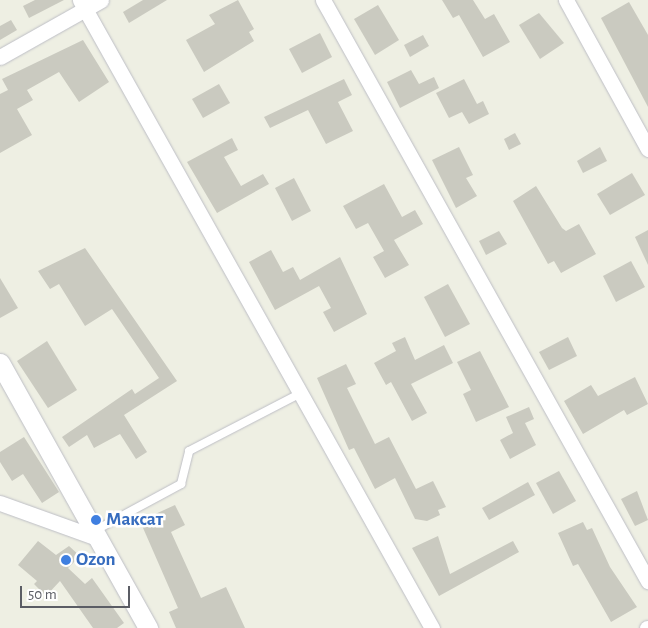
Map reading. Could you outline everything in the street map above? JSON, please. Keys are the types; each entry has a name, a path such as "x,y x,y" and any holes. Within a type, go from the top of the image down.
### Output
{"street":[{"path":"0,57 83,4 101,0"},
{"path":"323,0 648,581"},
{"path":"566,0 648,149"},
{"path":"83,4 299,394 432,628"},
{"path":"0,364 7,382 98,535 148,628"},
{"path":"0,503 98,535"}],"lane":[{"path":"98,535 181,484 189,452 299,394"}],"building":[{"path":"35,0 64,0 29,18 23,6"},
{"path":"143,0 167,0 129,23 123,12"},
{"path":"238,0 254,29 249,32 254,41 204,72 186,40 215,24 209,15"},
{"path":"442,0 473,0 485,19 494,14 510,42 483,57 459,15 453,18"},
{"path":"629,2 648,35 648,107 601,18"},
{"path":"378,5 399,40 375,55 354,19"},
{"path":"539,13 564,43 540,59 519,25"},
{"path":"11,20 17,30 0,40 0,26"},
{"path":"320,33 332,57 302,73 289,49"},
{"path":"423,35 429,46 410,57 404,45"},
{"path":"83,40 109,82 79,102 59,72 27,90 33,100 17,109 32,135 0,153 0,94 8,90 2,79"},
{"path":"411,70 419,84 434,77 439,88 400,108 387,82"},
{"path":"344,79 352,95 338,102 353,131 326,144 308,110 270,128 264,117"},
{"path":"464,79 477,104 483,101 489,114 469,124 462,112 449,118 436,93"},
{"path":"219,84 230,103 203,118 192,99"},
{"path":"515,133 521,144 509,150 504,139"},
{"path":"232,138 238,150 224,157 241,186 263,174 269,184 217,213 187,162"},
{"path":"459,147 473,175 466,178 477,196 456,208 432,160"},
{"path":"600,147 607,161 583,173 577,161"},
{"path":"632,173 645,195 610,215 597,194"},
{"path":"294,178 311,211 292,221 275,188"},
{"path":"384,184 402,217 415,210 423,224 394,240 409,265 385,278 373,257 384,251 368,223 356,229 343,206"},
{"path":"536,186 562,228 566,231 579,224 596,254 561,273 554,261 548,264 513,201"},
{"path":"648,230 648,265 635,237"},
{"path":"499,231 507,244 486,255 479,241"},
{"path":"85,248 177,381 124,415 147,452 136,459 120,434 94,448 87,435 69,447 62,437 132,389 135,394 159,378 112,309 85,326 59,284 50,289 38,271"},
{"path":"271,250 283,272 293,267 300,280 340,257 367,314 334,332 323,312 331,308 319,286 275,310 249,262"},
{"path":"631,261 645,287 616,302 603,276"},
{"path":"0,278 18,308 0,318"},
{"path":"448,284 470,324 445,337 424,297"},
{"path":"405,337 415,360 444,345 453,363 411,384 427,413 412,421 391,382 386,385 374,363 396,351 392,343"},
{"path":"568,337 577,356 549,370 539,352"},
{"path":"47,341 77,390 48,408 17,361"},
{"path":"480,351 509,407 476,422 463,394 471,390 457,362"},
{"path":"346,364 356,384 347,388 375,444 389,437 416,489 433,481 446,507 438,510 440,515 427,521 415,519 395,478 375,489 354,448 349,450 317,378"},
{"path":"635,377 648,404 627,415 624,410 583,434 564,401 591,385 598,396"},
{"path":"529,407 534,419 525,423 536,445 510,459 500,440 513,433 506,417"},
{"path":"24,437 59,492 42,503 23,474 12,481 0,462 0,452"},
{"path":"559,471 576,501 553,514 536,483"},
{"path":"528,482 535,495 489,520 482,508"},
{"path":"637,491 648,520 635,526 621,499"},
{"path":"175,505 185,525 171,532 201,598 226,587 245,628 176,628 169,612 178,608 140,521"},
{"path":"583,522 587,530 592,528 610,567 637,607 611,622 578,564 573,566 558,533"},
{"path":"438,536 450,574 513,541 519,552 439,596 412,548"},
{"path":"38,541 56,555 69,546 80,556 68,568 85,584 92,578 124,623 117,628 93,628 60,581 46,596 34,584 37,581 18,565"}],"place":[{"name":"Максат","path":"96,520"},
{"name":"Ozon","path":"66,560"}]}
